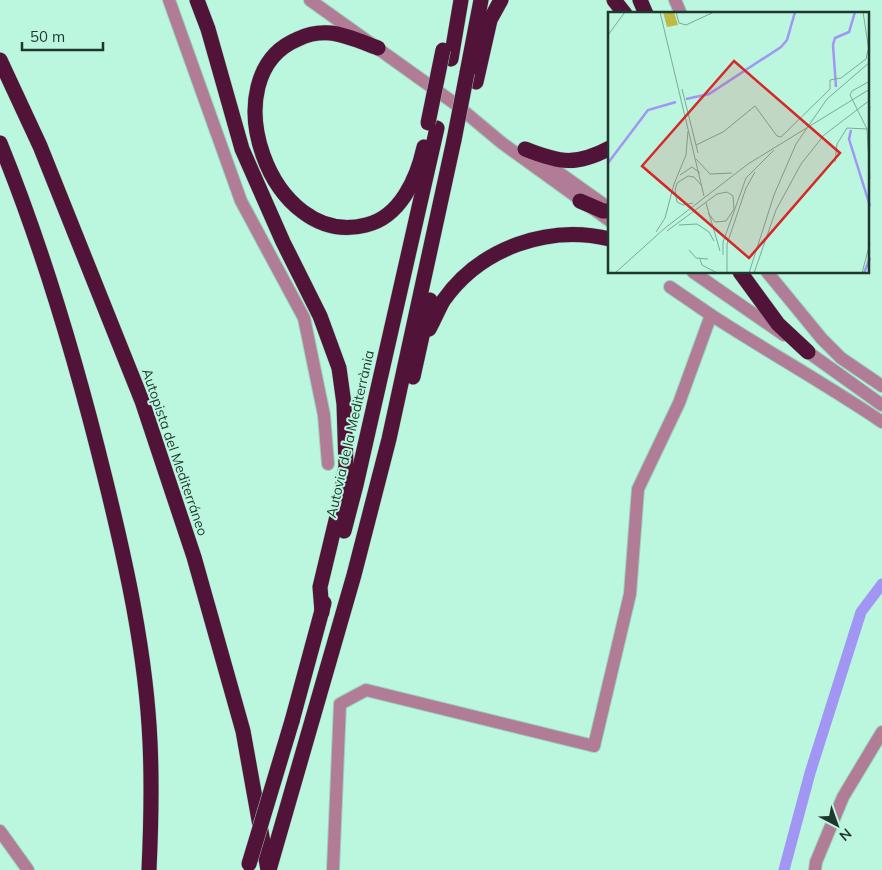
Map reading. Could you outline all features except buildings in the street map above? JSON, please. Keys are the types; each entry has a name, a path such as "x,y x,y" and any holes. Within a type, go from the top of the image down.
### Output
{"highway":[{"path":"197,0 208,29 242,149 283,242 328,335 339,368 344,404 346,466 338,512 320,587 322,612"},
{"path":"447,55 451,0"},
{"name":"Autovia de la Mediterrània","path":"248,867 292,721 356,485 447,55 461,0"},
{"path":"390,439 403,413 421,343 471,77 481,0"},
{"path":"471,77 490,20 501,0"},
{"path":"614,0 623,12"},
{"path":"640,0 645,12"},
{"path":"378,48 346,36 330,33 309,34 287,43 275,52 262,73 256,102 257,129 261,152 270,172 288,200 310,219 329,226 344,229 377,223 398,206 407,192 432,126"},
{"name":"Autopista del Mediterráneo","path":"0,60 40,146 135,383 173,493 194,558 243,731 269,870"},
{"path":"269,870 354,575 390,439 458,142"},
{"path":"0,143 39,249 69,341 124,556 141,661 150,740 149,870"},
{"path":"526,149 558,160 589,159 608,149"},
{"path":"580,201 603,212 608,211"},
{"path":"421,343 443,303 456,285 481,264 504,250 531,239 560,234 587,233 608,238"},
{"path":"741,274 778,324 808,352"}],"street":[{"path":"169,0 241,201 304,318 324,414 328,464"},
{"path":"310,0 454,103 526,149 608,209"},
{"path":"675,0 680,12"},
{"path":"454,103 502,143 608,220"},
{"path":"696,274 882,405"},
{"path":"769,274 841,358 882,386"},
{"path":"670,287 773,356 826,384 882,422"},
{"path":"332,870 340,704 366,690 594,746 630,594 638,490 679,403 711,316"},
{"path":"815,870 816,862 843,797 882,732"},
{"path":"0,831 28,870"}],"waterway":[{"path":"784,870 810,773 861,612 882,584"}]}
